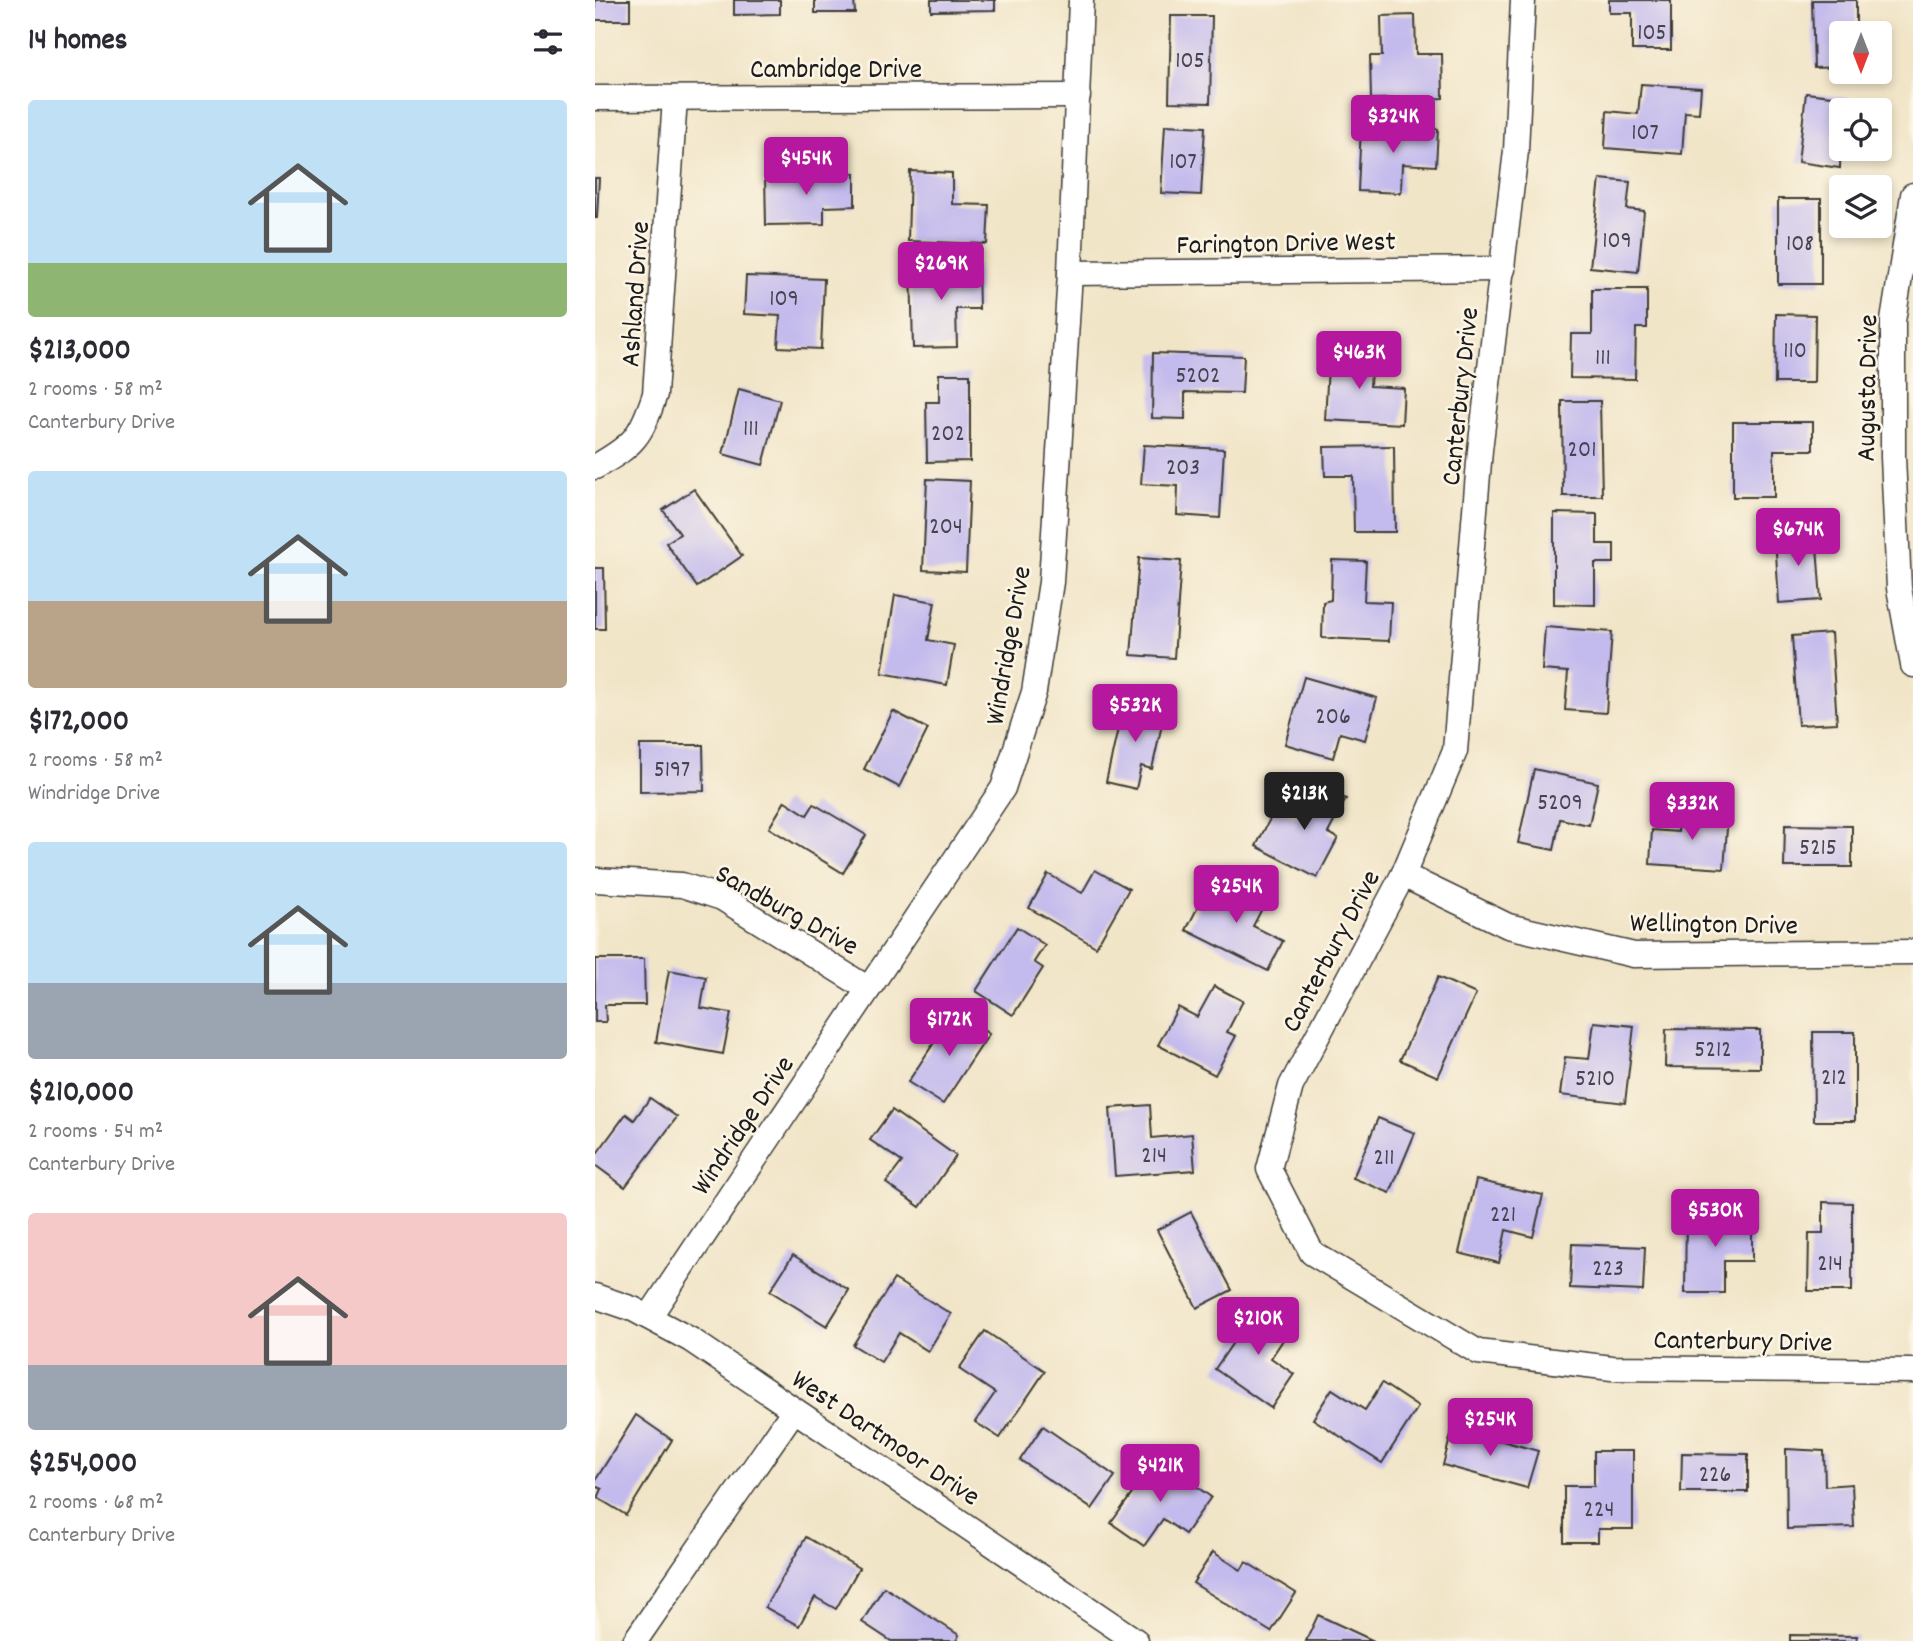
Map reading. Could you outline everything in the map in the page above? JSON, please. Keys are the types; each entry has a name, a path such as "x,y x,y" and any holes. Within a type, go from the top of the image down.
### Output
{"street":[{"name":"Windridge Drive","path":"649,1317 1003,788 1023,730 1034,692 1051,582 1070,273 1081,0"},
{"name":"Canterbury Drive","path":"1523,0 1516,151 1480,450 1455,751 1403,875 1291,1086 1269,1169 1312,1253 1478,1352 1612,1368 1913,1371"},
{"name":"Cambridge Drive","path":"595,98 1078,96"},
{"name":"Ashland Drive","path":"595,467 620,453 643,431 655,394 675,98"},
{"name":"Augusta Drive","path":"1913,195 1893,321 1903,457 1899,587 1913,665"},
{"name":"Farington Drive West","path":"1070,273 1503,270"},
{"name":"Wellington Drive","path":"1403,875 1508,926 1634,955 1913,952"},
{"name":"Sandburg Drive","path":"595,880 682,885 722,898 867,988"},
{"name":"West Dartmoor Drive","path":"595,1296 649,1317 691,1340 1136,1641"},
{"path":"635,1641 794,1410"}],"building":[{"path":"595,0 630,0 630,20 595,20"},
{"path":"734,0 780,0 780,14 734,15"},
{"path":"815,0 854,0 855,13 815,13"},
{"path":"931,0 995,0 995,10 931,11"},
{"path":"1609,0 1671,0 1671,50 1632,50 1632,13 1609,13"},
{"path":"1812,0 1856,0 1856,21 1829,21 1829,67 1814,68"},
{"path":"1415,15 1416,54 1442,54 1443,98 1371,99 1370,56 1382,56 1381,16"},
{"path":"1171,16 1212,16 1210,103 1169,102"},
{"path":"1641,84 1701,88 1699,113 1685,112 1682,154 1605,148 1607,111 1638,114"},
{"path":"1806,93 1848,98 1829,98 1829,161 1840,161 1840,168 1798,162"},
{"path":"1165,125 1205,127 1201,195 1161,193"},
{"path":"1361,126 1438,129 1436,166 1402,164 1401,193 1358,191"},
{"path":"910,171 952,173 952,204 989,205 987,244 908,241"},
{"path":"855,173 855,206 824,207 824,224 766,225 765,174"},
{"path":"595,178 599,178 597,218 595,218"},
{"path":"1600,179 1630,182 1627,209 1644,211 1638,272 1590,267"},
{"path":"1778,199 1821,199 1821,284 1778,284"},
{"path":"978,265 979,309 956,309 957,347 913,348 911,266"},
{"path":"746,276 824,279 821,349 778,347 780,316 744,314"},
{"path":"1592,289 1647,289 1647,328 1636,328 1635,379 1570,378 1571,334 1592,334"},
{"path":"1776,314 1815,315 1814,383 1775,383"},
{"path":"1329,348 1372,350 1370,386 1404,388 1402,424 1325,420"},
{"path":"1153,353 1244,356 1242,393 1185,392 1185,419 1152,418"},
{"path":"939,374 970,374 970,461 927,462 926,402 939,402"},
{"path":"739,389 780,400 763,465 723,454"},
{"path":"1562,401 1600,401 1602,496 1563,496"},
{"path":"1733,422 1813,422 1813,450 1774,450 1774,497 1733,497"},
{"path":"1144,445 1224,449 1220,518 1177,515 1178,486 1141,484"},
{"path":"1394,446 1395,532 1354,532 1353,476 1325,476 1324,447"},
{"path":"927,479 970,481 966,572 923,570"},
{"path":"694,489 742,556 697,587 666,543 680,534 663,510"},
{"path":"1554,513 1597,514 1597,544 1614,544 1614,563 1595,563 1595,605 1554,604"},
{"path":"1816,533 1821,600 1779,603 1775,536"},
{"path":"1139,558 1181,561 1174,658 1131,655"},
{"path":"1332,560 1366,561 1364,601 1391,602 1389,641 1322,638 1323,602 1331,600"},
{"path":"595,568 604,568 605,629 595,629"},
{"path":"895,595 935,602 928,640 954,645 947,685 882,673"},
{"path":"1545,627 1612,632 1606,713 1565,710 1568,672 1542,670"},
{"path":"1831,633 1837,723 1798,725 1792,636"},
{"path":"1304,677 1377,698 1365,740 1340,733 1333,758 1285,744"},
{"path":"1124,702 1165,711 1152,769 1141,766 1136,789 1106,782"},
{"path":"893,711 928,729 899,787 864,769"},
{"path":"640,745 703,745 704,791 640,792"},
{"path":"1534,769 1598,783 1589,825 1560,819 1554,850 1518,843"},
{"path":"1315,783 1346,799 1328,833 1338,838 1317,878 1256,846 1276,807 1297,818"},
{"path":"785,801 807,815 814,804 866,835 843,873 769,828"},
{"path":"1680,812 1728,815 1724,869 1650,864 1652,830 1678,832"},
{"path":"1785,825 1852,826 1852,867 1784,867"},
{"path":"1095,870 1129,889 1096,947 1029,908 1048,874 1082,893"},
{"path":"1230,878 1268,897 1253,926 1283,941 1268,971 1186,930 1203,897 1217,904"},
{"path":"1017,927 1045,945 1034,962 1043,968 1013,1015 976,991"},
{"path":"595,959 644,959 645,1005 605,1005 606,1022 595,1022"},
{"path":"669,970 706,977 701,1008 731,1013 723,1054 656,1042"},
{"path":"1438,977 1476,994 1438,1077 1400,1060"},
{"path":"1214,986 1243,1001 1227,1032 1236,1036 1215,1075 1158,1045 1178,1007 1197,1017"},
{"path":"955,1011 989,1034 943,1104 908,1082"},
{"path":"1594,1022 1634,1026 1625,1103 1560,1095 1565,1057 1589,1059"},
{"path":"1666,1029 1760,1030 1760,1068 1665,1067"},
{"path":"1813,1032 1855,1032 1855,1121 1814,1121"},
{"path":"650,1098 677,1117 625,1187 595,1165 595,1156 626,1114 634,1120"},
{"path":"1150,1105 1152,1138 1192,1134 1195,1170 1115,1176 1110,1108"},
{"path":"892,1110 956,1156 920,1207 886,1183 902,1162 870,1140"},
{"path":"1378,1118 1415,1133 1390,1193 1353,1178"},
{"path":"1476,1180 1543,1195 1533,1237 1506,1230 1499,1263 1459,1253"},
{"path":"1823,1202 1852,1203 1852,1291 1808,1291 1809,1233 1823,1233"},
{"path":"1191,1212 1232,1290 1197,1308 1157,1230"},
{"path":"1686,1215 1752,1215 1752,1261 1724,1261 1724,1293 1685,1293"},
{"path":"1572,1244 1645,1247 1643,1291 1570,1288"},
{"path":"793,1255 849,1290 827,1326 770,1291"},
{"path":"894,1279 951,1314 928,1351 899,1333 881,1362 853,1345"},
{"path":"1260,1303 1293,1325 1271,1358 1294,1374 1271,1408 1215,1369"},
{"path":"985,1331 1045,1371 1000,1438 975,1422 995,1393 959,1369"},
{"path":"1382,1383 1418,1407 1382,1463 1313,1419 1332,1389 1365,1410"},
{"path":"636,1415 672,1440 626,1515 598,1498 602,1489 595,1486 595,1481"},
{"path":"1043,1426 1115,1476 1092,1509 1020,1460"},
{"path":"1453,1427 1538,1451 1527,1488 1443,1465"},
{"path":"1786,1449 1824,1451 1825,1486 1852,1484 1854,1527 1787,1529"},
{"path":"1594,1451 1633,1451 1633,1529 1598,1529 1598,1542 1564,1542 1564,1486 1594,1486"},
{"path":"1682,1453 1748,1454 1748,1492 1681,1492"},
{"path":"1157,1459 1211,1497 1185,1534 1163,1519 1144,1546 1111,1523"},
{"path":"806,1537 859,1568 836,1609 815,1597 799,1626 765,1607"},
{"path":"1213,1552 1241,1570 1246,1562 1296,1593 1271,1632 1193,1583"},
{"path":"884,1587 959,1635 956,1641 891,1641 862,1622"},
{"path":"1318,1615 1374,1641 1306,1641"},
{"path":"1790,1635 1857,1636 1856,1641 1790,1641"}]}
